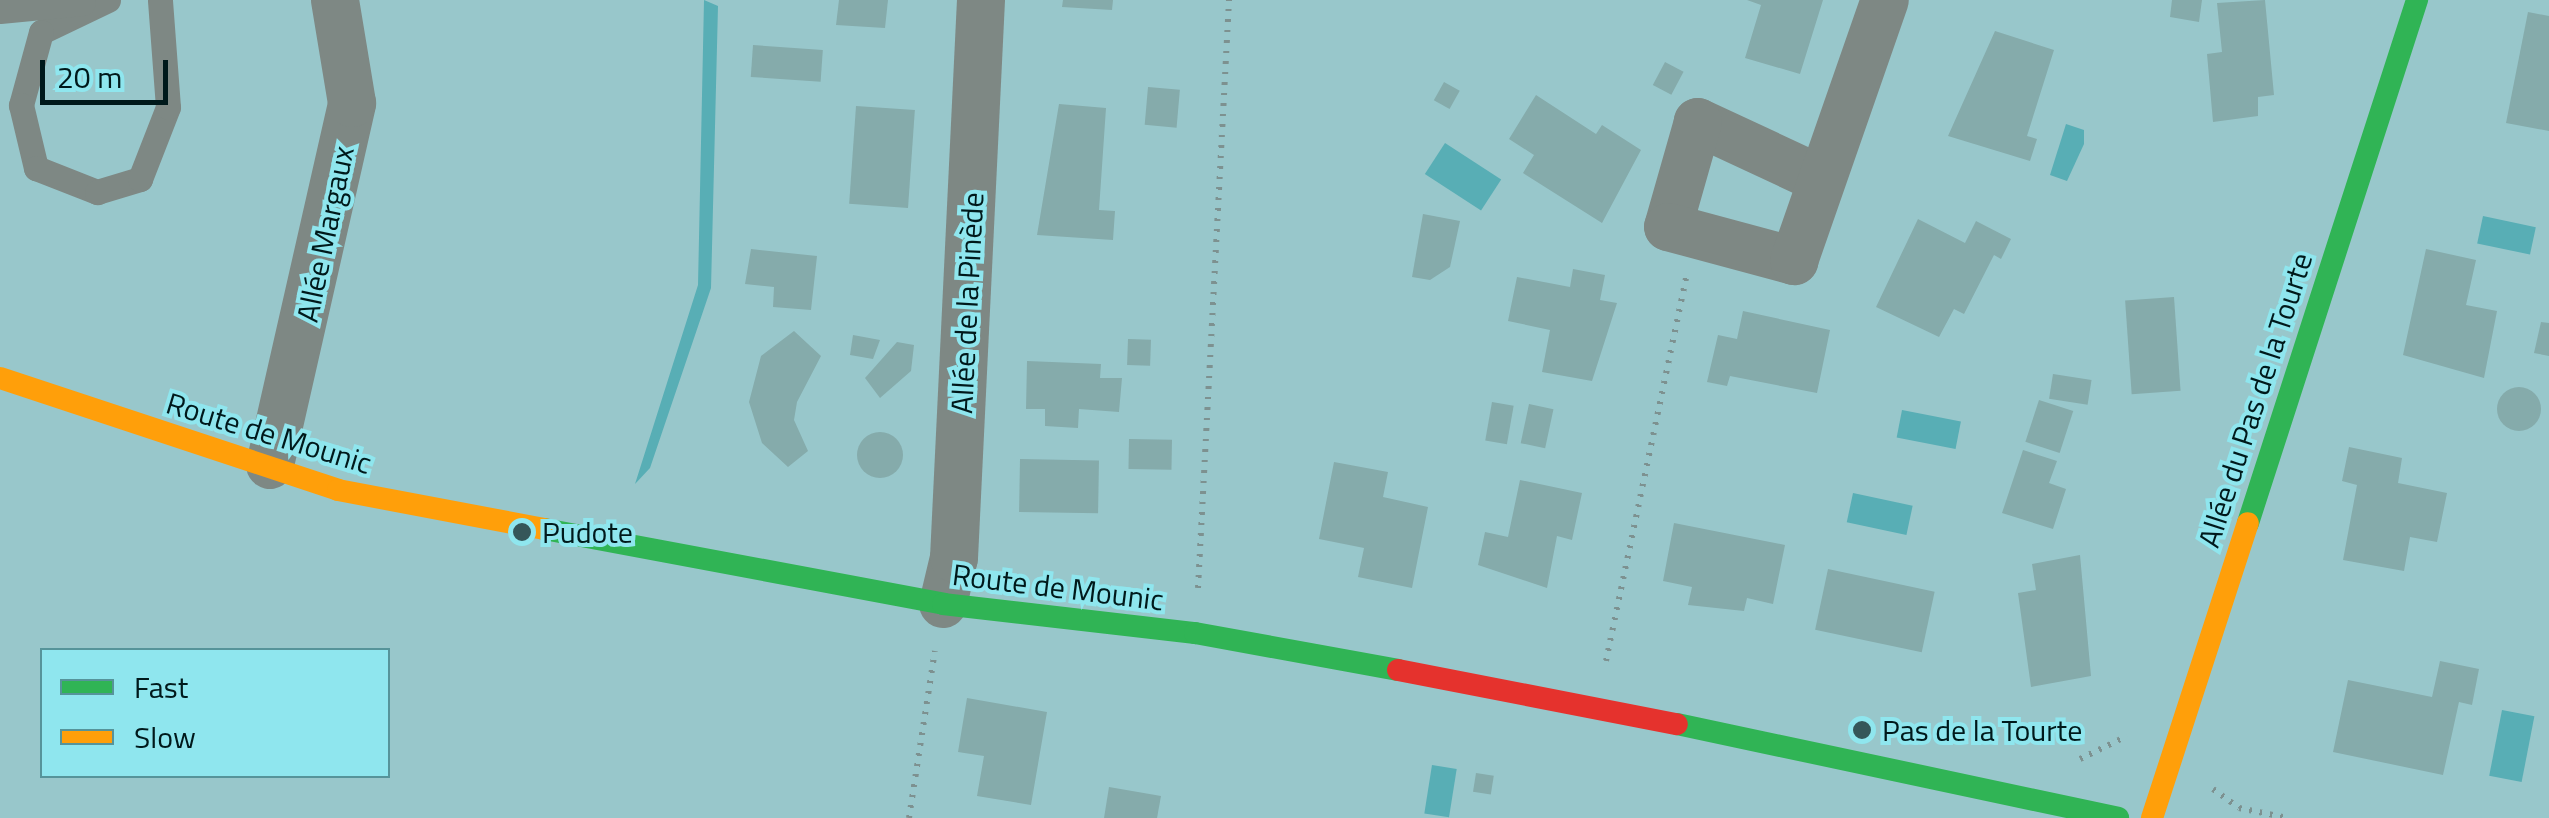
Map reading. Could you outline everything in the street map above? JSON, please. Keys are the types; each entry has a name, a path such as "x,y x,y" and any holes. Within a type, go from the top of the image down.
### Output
{"main road":[{"name":"Allée du Pas de la Tourte","path":"2152,818 2417,0"},
{"name":"Route de Mounic","path":"0,378 338,490 943,604 1195,633 1597,706 2118,818"}],"street":[{"name":"Allée Margaux","path":"270,466 352,103 335,0"},
{"name":"Allée de la Pinède","path":"943,604 954,558 982,0"},
{"path":"1820,179 1698,122 1668,227 1794,261 1884,0"}],"lane":[{"path":"101,1 41,32 21,106 36,168 98,192 140,179 168,107 160,0"},
{"path":"0,11 101,1"}],"path":[{"path":"1195,633 1229,0"},
{"path":"1597,706 1696,234"},
{"path":"909,818 943,604"}],"water":[{"path":"704,0 718,6 711,288 650,468 635,484 698,285"},
{"path":"2066,124 2084,130 2084,144 2067,181 2050,175"},
{"path":"1445,143 1501,179 1481,211 1425,174"},
{"path":"2483,216 2536,227 2530,255 2477,243"},
{"path":"1902,410 1961,421 1956,449 1897,437"},
{"path":"1853,493 1913,506 1906,535 1847,522"},
{"path":"2502,710 2534,716 2522,782 2489,776"},
{"path":"1432,765 1457,769 1449,817 1424,813"}],"building":[{"path":"839,0 888,0 885,28 836,25"},
{"path":"1063,0 1113,0 1112,10 1062,7"},
{"path":"1747,0 1823,0 1800,74 1745,58 1761,5"},
{"path":"2172,0 2202,0 2199,22 2170,17"},
{"path":"2265,0 2274,95 2258,97 2258,116 2213,122 2207,54 2222,52 2217,3"},
{"path":"2528,12 2549,16 2549,131 2506,123"},
{"path":"1995,31 2054,50 2027,136 2037,139 2030,161 1948,136"},
{"path":"753,45 823,50 821,82 751,77"},
{"path":"1665,62 1684,72 1671,95 1653,85"},
{"path":"1444,82 1460,91 1450,109 1434,100"},
{"path":"1148,87 1180,90 1177,128 1145,125"},
{"path":"1536,95 1596,134 1602,125 1641,150 1602,223 1523,173 1534,155 1509,139"},
{"path":"1059,104 1106,108 1099,210 1115,211 1113,240 1037,235"},
{"path":"856,106 915,110 908,208 849,204"},
{"path":"1423,214 1460,221 1450,267 1430,280 1412,277"},
{"path":"1918,219 1965,243 1976,221 2011,239 2001,259 1994,255 1964,314 1954,309 1939,337 1876,307"},
{"path":"751,249 817,256 811,310 773,307 774,287 745,284"},
{"path":"2426,249 2476,260 2466,305 2497,311 2484,378 2403,355"},
{"path":"1573,269 1605,275 1600,300 1617,303 1592,381 1542,372 1550,330 1508,321 1517,277 1570,287"},
{"path":"2174,297 2181,391 2132,394 2125,300"},
{"path":"1743,311 1830,330 1817,393 1730,376 1727,386 1707,382 1718,335 1737,339"},
{"path":"2541,322 2549,323 2549,356 2534,353"},
{"path":"794,331 821,356 797,402 794,420 808,451 788,467 762,443 749,402 761,356"},
{"path":"853,335 880,340 873,359 850,355"},
{"path":"1128,339 1151,340 1150,366 1127,365"},
{"path":"897,342 914,345 911,371 880,398 865,378"},
{"path":"1027,361 1101,364 1100,378 1122,378 1119,412 1079,409 1078,428 1045,426 1045,409 1026,409"},
{"path":"2053,374 2092,380 2088,405 2049,399"},
{"path":"2519,387 2534,394 2541,409 2534,424 2519,431 2504,424 2497,409 2504,394"},
{"path":"2039,400 2073,411 2060,453 2025,442"},
{"path":"1492,402 1514,406 1507,444 1485,440"},
{"path":"1529,404 1553,409 1545,448 1521,443"},
{"path":"880,432 896,439 903,455 896,471 880,478 864,471 857,455 864,439"},
{"path":"1129,439 1172,440 1171,470 1128,469"},
{"path":"2349,447 2402,458 2398,483 2447,493 2437,542 2410,537 2404,571 2343,560 2357,485 2342,481"},
{"path":"2023,450 2057,461 2049,483 2066,489 2053,529 2002,513"},
{"path":"1020,459 1099,460 1098,513 1019,512"},
{"path":"1334,462 1388,472 1383,497 1428,507 1412,588 1358,577 1364,548 1319,539"},
{"path":"1520,480 1582,493 1572,540 1557,536 1547,588 1478,565 1485,532 1508,537"},
{"path":"1674,523 1785,545 1773,604 1747,598 1744,611 1688,605 1692,587 1663,581"},
{"path":"2080,555 2091,676 2031,687 2018,593 2036,590 2032,564"},
{"path":"1828,569 1935,592 1922,652 1815,630"},
{"path":"2440,661 2479,669 2472,705 2459,702 2443,775 2333,752 2348,680 2432,697"},
{"path":"967,698 1047,712 1031,805 977,796 984,756 958,752"},
{"path":"1476,773 1494,776 1491,795 1473,792"},
{"path":"1109,787 1161,796 1157,818 1104,818"}],"traffic: fast":[{"path":"2248,523 2417,0"},
{"path":"544,529 943,604 1195,633 1398,670"},
{"path":"1677,724 2118,818"}],"traffic: slow":[{"path":"0,378 338,490 544,529"},
{"path":"2152,818 2248,523"}],"traffic: jam":[{"path":"1398,670 1677,724"}],"place":[{"name":"Pudote","path":"522,532"},
{"name":"Pas de la Tourte","path":"1862,730"}]}
